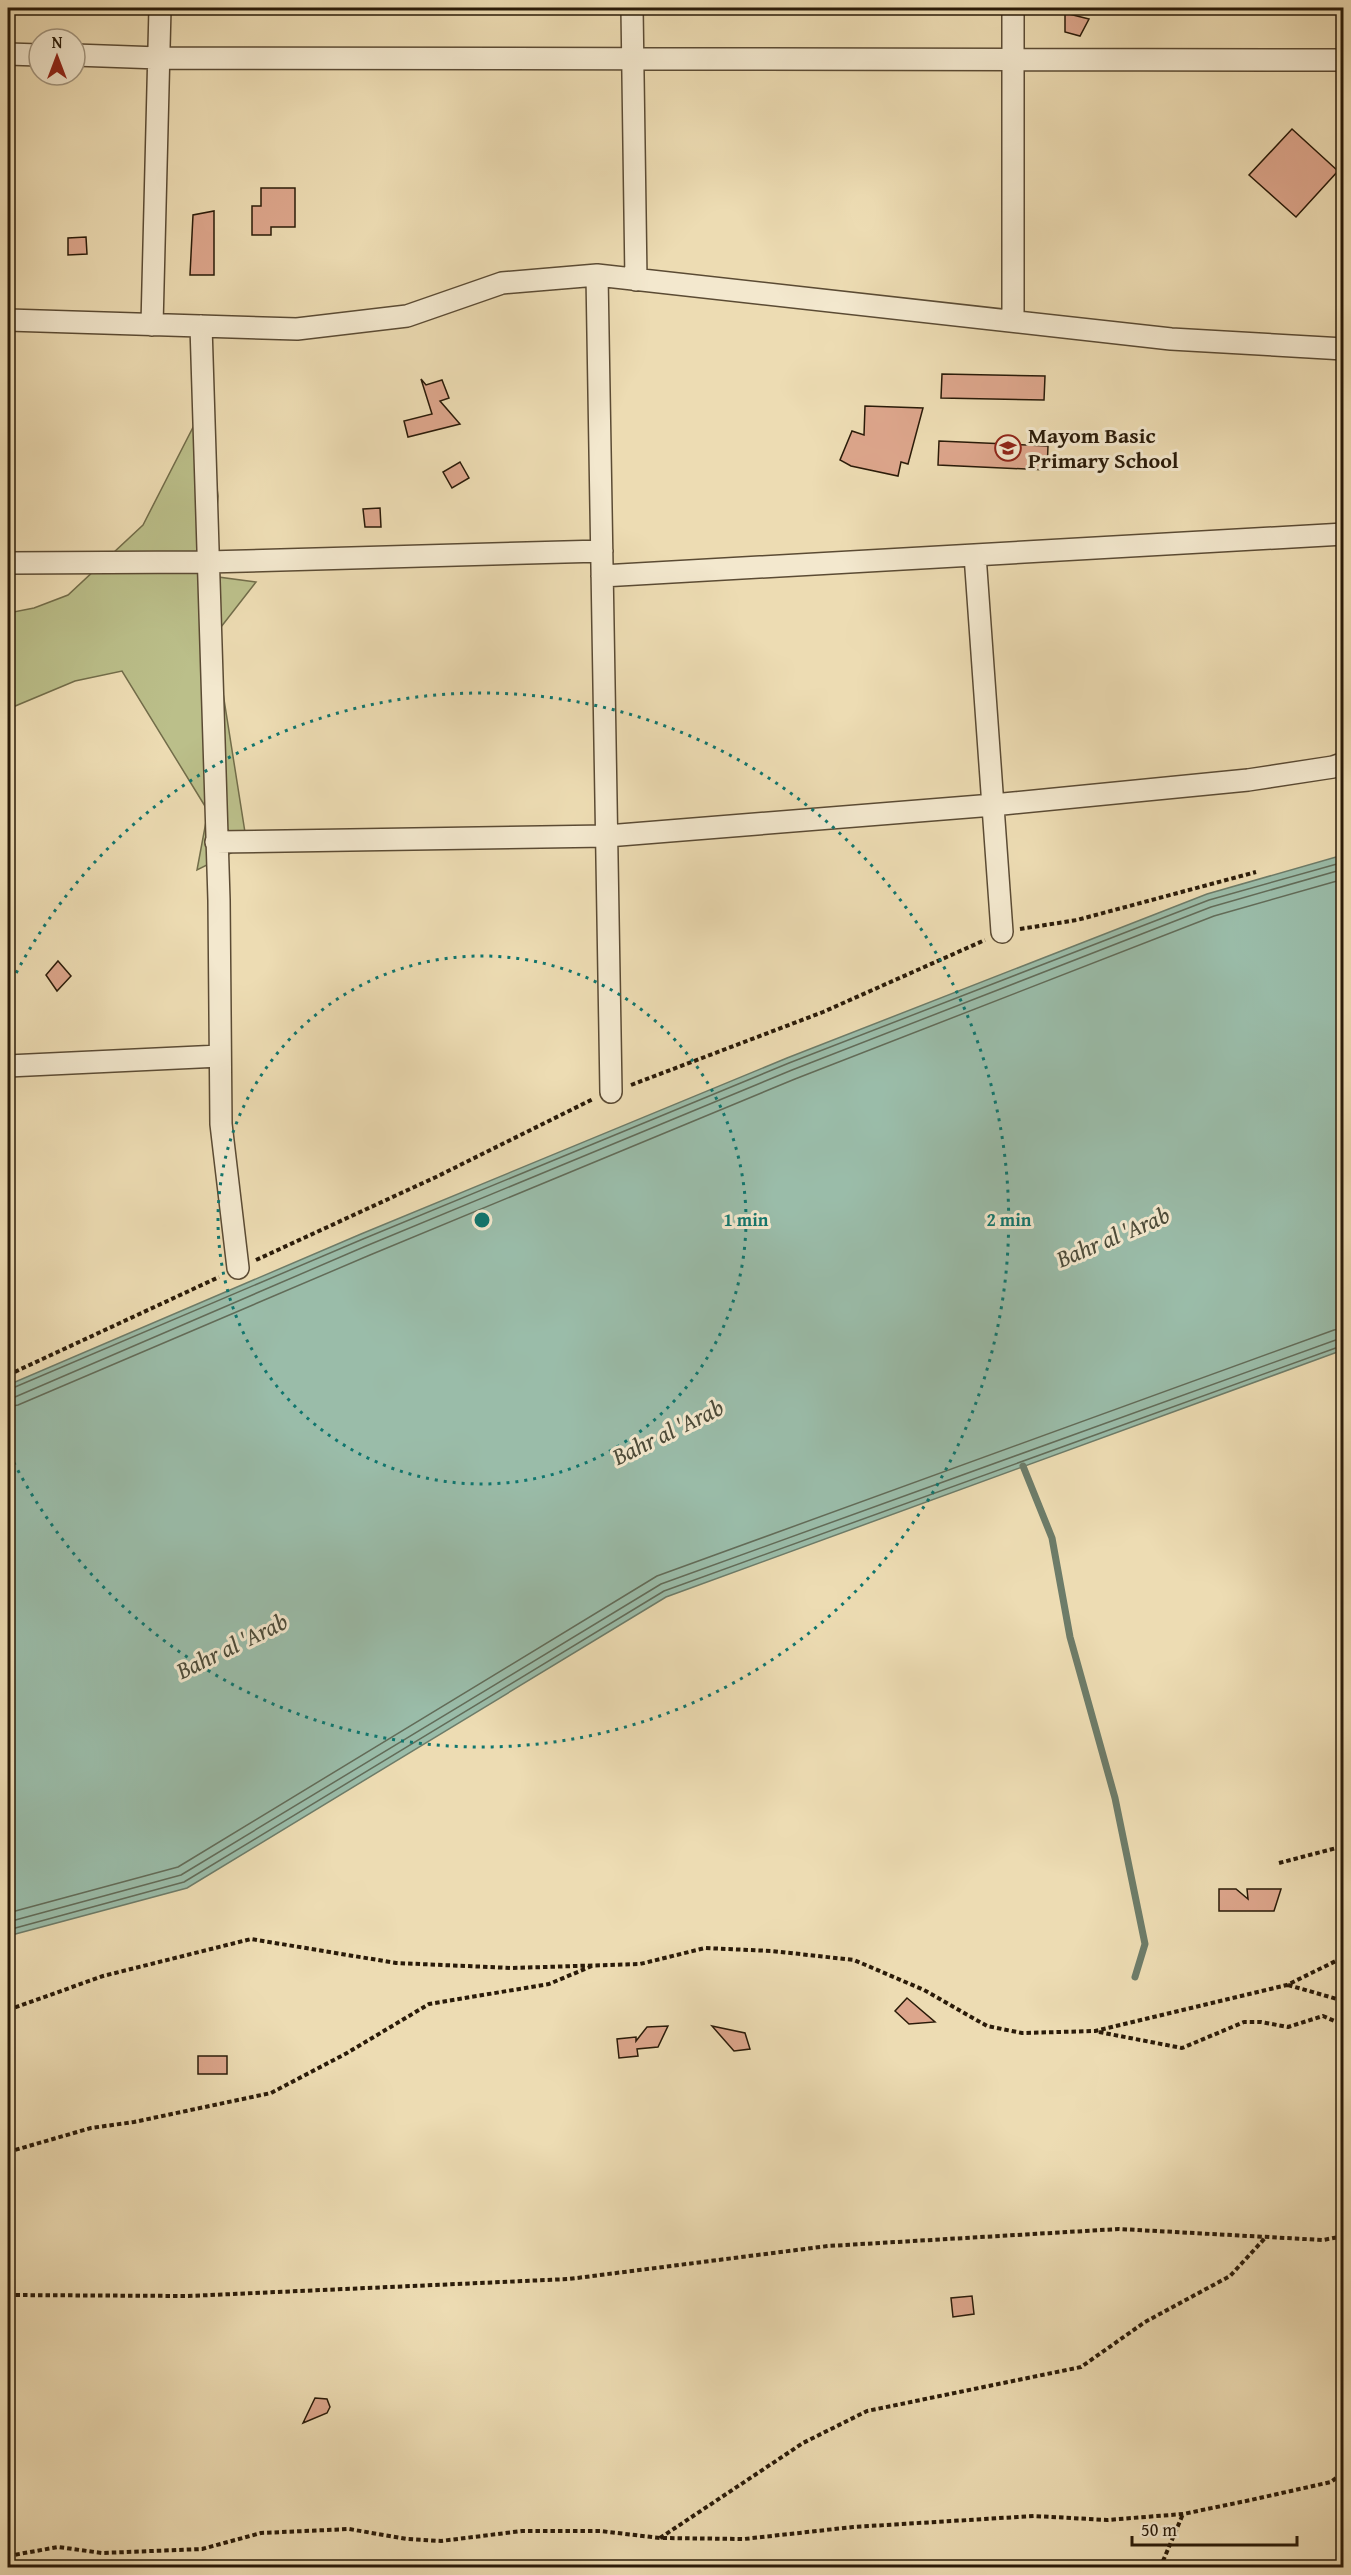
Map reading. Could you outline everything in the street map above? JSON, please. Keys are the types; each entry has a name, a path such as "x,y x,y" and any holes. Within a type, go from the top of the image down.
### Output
{"street":[{"path":"152,325 160,8"},
{"path":"632,8 636,280"},
{"path":"1013,8 1013,321"},
{"path":"8,54 27,54"},
{"path":"87,56 1344,60"},
{"path":"8,320 297,329 407,316 502,283 597,275 1171,339 1344,349"},
{"path":"597,275 611,1092"},
{"path":"201,326 216,842 221,1124 238,1268"},
{"path":"602,576 1344,534"},
{"path":"8,563 207,562 602,551"},
{"path":"975,555 1002,932"},
{"path":"216,842 607,836 993,805 1248,780 1333,767 1344,763"},
{"path":"8,1066 220,1056"}],"path":[{"path":"1338,1660 1344,1705"},
{"path":"1279,1863 1344,1846"},
{"path":"8,2010 103,1976 251,1939 396,1963 512,1968 640,1964 705,1948 772,1951 854,1960 924,1990 987,2026 1022,2032 1095,2031 1182,2048 1244,2022 1261,2022 1288,2027 1323,2016 1344,2025"},
{"path":"1095,2031 1287,1985 1344,1958"},
{"path":"8,2152 91,2128 134,2122 271,2093 347,2053 429,2004 549,1984 594,1965"},
{"path":"1287,1985 1344,2001"},
{"path":"8,2295 188,2296 569,2278 828,2246 1119,2229 1323,2240 1344,2236"},
{"path":"660,2538 803,2443 867,2411 945,2393 1081,2367 1145,2322 1230,2276 1266,2237"},
{"path":"8,2556 58,2547 102,2553 202,2548 261,2533 349,2529 407,2540 441,2541 522,2531 600,2531 660,2538 744,2539 853,2527 1034,2516 1107,2520 1183,2514 1331,2482 1344,2472"},
{"path":"1160,2568 1183,2514"}],"green space":[{"path":"206,402 218,496 211,576 256,582 214,636 247,845 197,870 208,811 122,671 75,681 8,709 8,613 34,608 68,595 143,525"}],"water":[{"name":"Bahr al 'Arab","path":"1343,855 1343,1350 666,1597 187,1888 8,1936 8,1385 361,1234 787,1058 1207,894"}],"building":[{"path":"1065,13 1089,19 1080,36 1065,32"},
{"path":"1292,129 1338,171 1296,217 1249,175"},
{"path":"261,188 295,188 295,227 271,227 271,235 252,235 252,206 261,206"},
{"path":"214,211 214,275 190,275 193,215"},
{"path":"86,237 87,254 68,255 68,238"},
{"path":"942,374 1045,376 1044,400 941,398"},
{"path":"421,379 426,385 442,380 449,398 440,401 460,424 408,437 404,421 432,414"},
{"path":"865,406 923,408 908,464 901,462 898,476 851,466 840,460 852,431 864,435"},
{"path":"939,441 1048,446 1047,470 938,465"},
{"path":"460,462 469,478 452,488 443,472"},
{"path":"380,508 381,527 365,527 363,509"},
{"path":"58,961 71,976 57,991 46,975"},
{"path":"1219,1889 1236,1889 1248,1899 1247,1889 1281,1889 1274,1911 1219,1911"},
{"path":"907,1998 935,2022 909,2024 895,2011"},
{"path":"668,2026 658,2047 637,2049 638,2056 619,2058 617,2039 636,2037 636,2041 647,2027"},
{"path":"712,2026 745,2033 750,2049 734,2051"},
{"path":"198,2056 227,2056 227,2074 198,2074"},
{"path":"972,2296 974,2314 953,2317 951,2298"},
{"path":"315,2398 327,2399 330,2407 327,2413 303,2423"}],"waterway":[{"path":"1023,1466 1052,1538 1070,1637 1115,1798 1145,1944 1135,1977"}],"place":[{"name":"Mayom Basic Primary School","path":"1008,448"}]}
